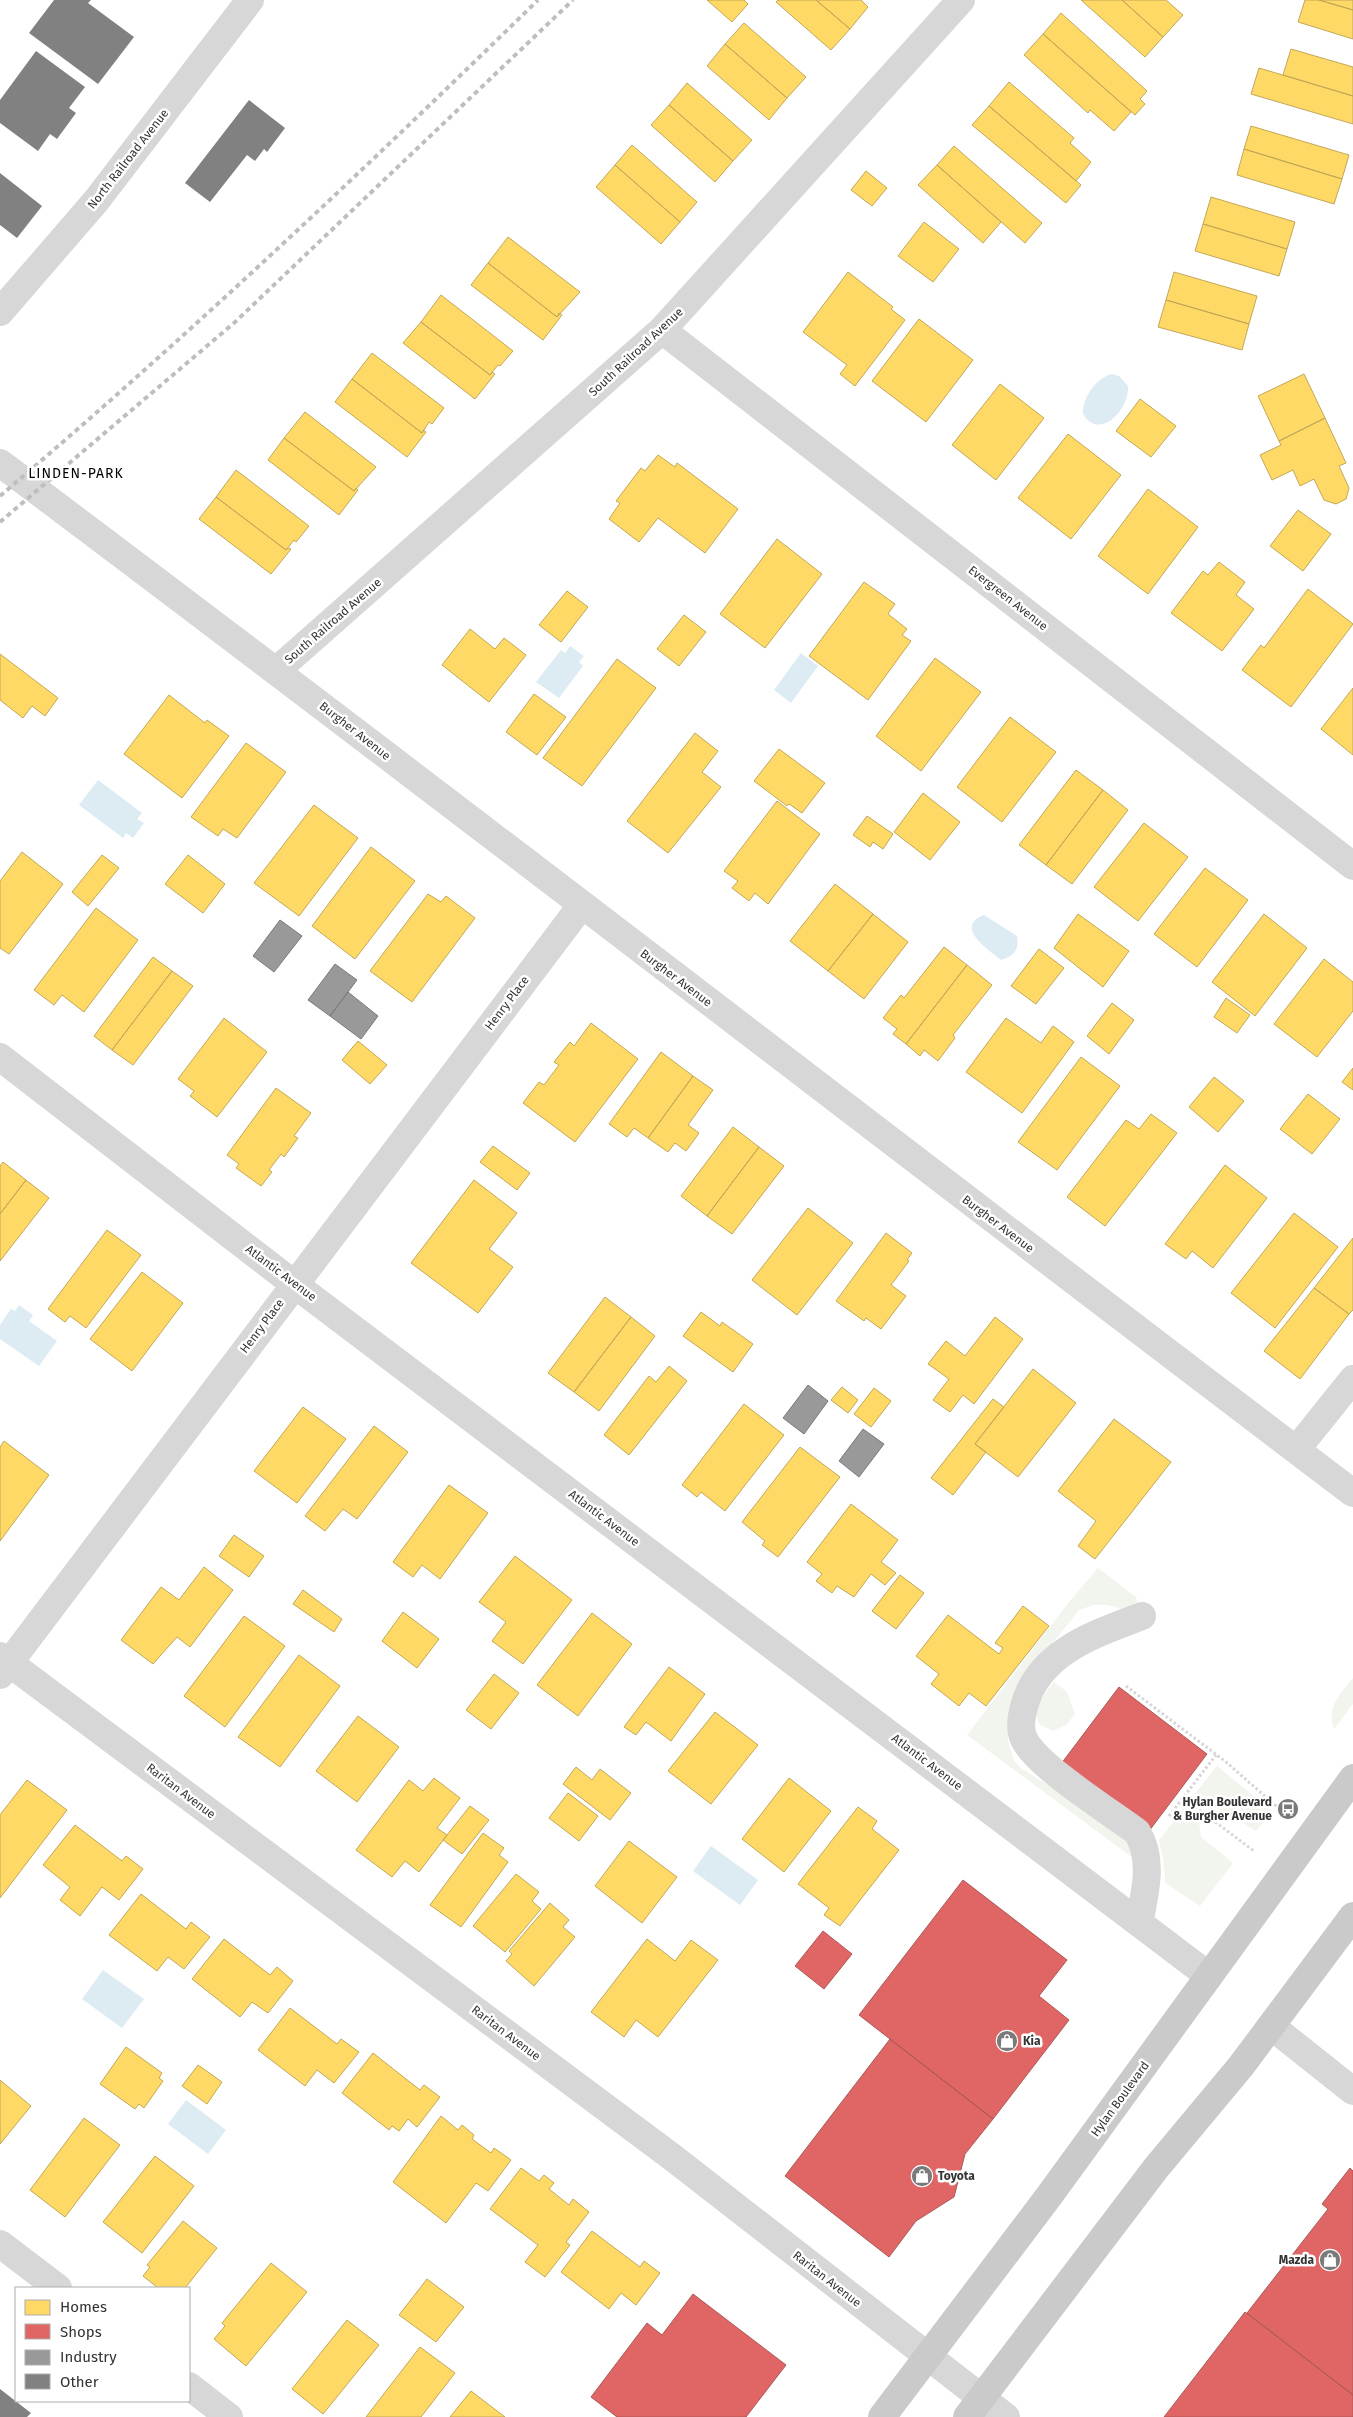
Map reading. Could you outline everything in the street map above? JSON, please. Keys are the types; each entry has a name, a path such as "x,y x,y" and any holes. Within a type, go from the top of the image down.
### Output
{"main road":[{"name":"Hylan Boulevard","path":"882,2417 1049,2196 1353,1778"},
{"path":"975,2407 1144,2183 1271,2026 1353,1916"}],"street":[{"name":"South Railroad Avenue","path":"277,670 662,330 961,0"},
{"name":"North Railroad Avenue","path":"0,312 96,201 242,3"},
{"name":"Evergreen Avenue","path":"662,330 1353,866"},
{"name":"Burgher Avenue","path":"0,463 277,670 581,906 1353,1493"},
{"name":"Henry Place","path":"3,1665 581,906"},
{"name":"Atlantic Avenue","path":"0,1057 294,1284 1209,1976"},
{"path":"1296,1450 1353,1379"},
{"path":"1139,1923 1145,1891 1147,1859 1143,1841 1137,1832 1063,1778 1036,1754 1025,1741 1022,1732 1022,1716 1029,1690 1048,1664 1072,1645 1142,1616"},
{"name":"Raritan Avenue","path":"3,1665 672,2157 928,2356 975,2407 1006,2417"},
{"path":"1271,2026 1353,2091"},
{"path":"0,2244 57,2287"},
{"path":"190,2387 230,2417"}],"path":[{"path":"1126,1686 1216,1755 1282,1812"},
{"path":"1166,1819 1216,1755"},
{"path":"1183,1798 1254,1851"}],"shaded area":[{"path":"1112,374 1119,376 1128,386 1127,395 1124,404 1113,419 1097,425 1090,422 1083,414 1085,401 1101,379"},
{"path":"570,646 584,656 579,662 583,666 559,698 536,682 561,650 565,653"},
{"path":"801,653 818,666 791,703 774,690"},
{"path":"98,780 142,813 137,819 144,823 133,838 126,833 123,838 79,805"},
{"path":"984,915 1017,936 1017,949 1010,957 1001,960 976,938 972,926 975,920"},
{"path":"19,1305 33,1315 29,1321 57,1341 39,1366 0,1339 0,1325 11,1309 15,1311"},
{"path":"1098,1568 1136,1597 1138,1605 1126,1610 1108,1605 1094,1605 1079,1610 1036,1664 1009,1727 1008,1741 1014,1761 1022,1769 1130,1839 1133,1858 967,1735 1069,1602"},
{"path":"1353,1678 1353,1704 1334,1729 1332,1721 1333,1707 1339,1695"},
{"path":"1054,1682 1067,1692 1075,1714 1066,1725 1053,1731 1040,1725 1037,1714 1040,1702"},
{"path":"1217,1766 1272,1811 1256,1831 1194,1795"},
{"path":"1186,1806 1198,1816 1201,1837 1233,1863 1200,1906 1165,1883 1164,1864 1159,1840"},
{"path":"711,1846 758,1880 740,1905 693,1871"},
{"path":"103,1970 144,1999 122,2028 82,1999"},
{"path":"186,2100 226,2130 208,2154 168,2124"}],"building: Homes":[{"path":"707,0 744,0 748,4 732,22"},
{"path":"778,0 816,0 850,29 831,50 776,2"},
{"path":"816,0 861,0 868,7 850,29"},
{"path":"1081,0 1122,0 1163,37 1145,57"},
{"path":"1122,0 1166,0 1183,15 1163,37"},
{"path":"1305,0 1319,0 1353,10 1353,39 1298,22"},
{"path":"1319,0 1353,0 1353,10"},
{"path":"1061,13 1147,91 1140,99 1145,104 1135,115 1043,34"},
{"path":"744,23 806,77 787,98 725,44"},
{"path":"1043,34 1131,112 1114,131 1090,110 1088,113 1024,55"},
{"path":"725,44 787,98 769,120 707,66"},
{"path":"1291,49 1353,67 1353,96 1283,75"},
{"path":"1259,68 1353,96 1353,124 1251,94"},
{"path":"1009,82 1074,138 1070,143 1091,162 1076,181 989,106"},
{"path":"687,83 752,140 733,161 669,105"},
{"path":"669,105 733,161 715,182 651,125"},
{"path":"989,106 1081,185 1066,203 972,125"},
{"path":"1251,126 1349,155 1342,179 1244,149"},
{"path":"632,145 697,202 680,222 615,165"},
{"path":"954,146 1042,223 1025,243 937,165"},
{"path":"1244,149 1342,179 1334,204 1237,175"},
{"path":"615,165 680,222 661,244 596,187"},
{"path":"937,165 1001,222 983,243 918,185"},
{"path":"866,171 887,188 872,206 851,190"},
{"path":"1211,197 1295,222 1287,249 1203,224"},
{"path":"924,222 959,249 933,282 898,256"},
{"path":"1203,224 1287,249 1279,276 1195,251"},
{"path":"508,237 580,292 557,317 488,263"},
{"path":"488,263 557,317 559,313 562,315 543,340 471,285"},
{"path":"848,272 893,307 891,309 905,320 855,386 840,374 847,365 803,332"},
{"path":"1174,272 1257,296 1249,324 1166,300"},
{"path":"441,295 513,351 490,375 421,322"},
{"path":"1166,300 1249,324 1242,350 1158,327"},
{"path":"919,319 973,360 926,422 872,381"},
{"path":"421,322 490,375 492,372 495,374 475,399 403,343"},
{"path":"372,353 444,408 432,424 429,422 422,433 352,379"},
{"path":"1304,374 1325,418 1279,441 1258,396"},
{"path":"352,379 422,433 423,430 426,432 407,457 335,402"},
{"path":"1000,384 1044,418 996,480 952,445"},
{"path":"1140,399 1176,426 1151,457 1116,431"},
{"path":"305,412 376,467 354,491 284,438"},
{"path":"1325,418 1346,463 1339,466 1349,488 1346,499 1336,504 1324,500 1314,479 1300,486 1293,470 1272,480 1260,455 1281,445 1279,441"},
{"path":"1068,434 1121,475 1071,539 1018,498"},
{"path":"284,438 354,491 356,488 358,490 339,515 268,460"},
{"path":"658,455 675,467 677,463 738,509 705,553 658,518 639,542 609,519 620,503 616,501 641,468 645,471"},
{"path":"236,470 309,526 296,542 294,540 286,550 216,497"},
{"path":"1148,489 1198,527 1148,594 1098,556"},
{"path":"216,497 286,550 288,548 291,549 271,574 199,519"},
{"path":"1298,510 1331,534 1303,571 1270,546"},
{"path":"777,539 822,574 765,648 720,614"},
{"path":"1219,562 1245,582 1236,595 1254,609 1222,651 1171,613 1203,571 1208,575"},
{"path":"864,582 895,604 888,614 907,629 902,635 911,641 868,700 809,656"},
{"path":"1308,589 1353,624 1291,707 1242,670 1261,645 1264,648"},
{"path":"567,591 588,607 561,642 539,625"},
{"path":"684,615 706,632 679,666 657,649"},
{"path":"470,629 495,649 504,638 526,655 489,702 442,665"},
{"path":"0,654 58,698 45,716 32,706 23,718 0,700"},
{"path":"935,658 981,692 921,771 876,736"},
{"path":"617,659 656,688 582,786 543,758"},
{"path":"1353,688 1353,755 1321,729"},
{"path":"534,694 566,717 537,755 506,732"},
{"path":"169,695 205,723 207,720 229,736 182,798 124,754"},
{"path":"1010,717 1056,752 1002,822 957,787"},
{"path":"695,733 718,751 702,772 721,787 668,853 627,821"},
{"path":"246,743 286,772 237,838 223,829 218,836 191,817"},
{"path":"779,749 825,783 802,813 789,804 787,806 754,781"},
{"path":"1076,770 1103,790 1046,865 1019,845"},
{"path":"1103,790 1128,810 1072,884 1046,865"},
{"path":"923,793 960,822 930,860 894,832"},
{"path":"777,801 820,834 768,904 755,893 749,901 732,888 738,881 724,871"},
{"path":"314,805 358,838 299,916 254,883"},
{"path":"867,816 893,834 883,849 873,842 870,847 853,835"},
{"path":"1144,823 1188,857 1138,921 1094,887"},
{"path":"371,847 415,881 355,959 312,926"},
{"path":"22,852 63,884 9,954 0,948 0,881"},
{"path":"102,855 119,868 88,906 72,892"},
{"path":"188,855 225,884 203,913 165,884"},
{"path":"1205,868 1248,900 1197,967 1154,934"},
{"path":"835,884 873,914 828,971 790,941"},
{"path":"428,894 441,902 446,896 475,918 412,1002 370,971"},
{"path":"96,908 138,940 84,1012 62,995 54,1005 34,990"},
{"path":"873,914 908,942 864,999 828,971"},
{"path":"1078,914 1129,951 1103,987 1054,948"},
{"path":"1264,914 1307,948 1255,1016 1212,982"},
{"path":"944,947 967,965 906,1044 893,1034 897,1029 883,1018 901,995 904,998"},
{"path":"1039,949 1064,968 1036,1004 1011,986"},
{"path":"153,957 172,971 112,1050 94,1036"},
{"path":"1324,959 1353,982 1353,1011 1317,1057 1274,1024"},
{"path":"967,965 992,985 953,1035 955,1038 938,1061 924,1050 920,1056 906,1044"},
{"path":"172,971 193,986 133,1065 112,1050"},
{"path":"1226,998 1250,1015 1237,1033 1214,1017"},
{"path":"1112,1003 1134,1020 1109,1054 1087,1036"},
{"path":"224,1018 267,1052 217,1117 190,1096 194,1091 178,1079"},
{"path":"1006,1018 1041,1043 1053,1026 1074,1042 1022,1113 966,1072"},
{"path":"591,1023 638,1059 575,1142 523,1103 539,1082 544,1085 559,1065 554,1062 570,1042 574,1046"},
{"path":"358,1041 387,1065 370,1084 342,1060"},
{"path":"661,1052 693,1076 648,1138 634,1128 627,1137 609,1124"},
{"path":"1081,1057 1120,1086 1057,1170 1018,1142"},
{"path":"1353,1068 1353,1090 1342,1082"},
{"path":"693,1076 713,1090 688,1125 699,1133 686,1151 675,1143 668,1152 648,1138"},
{"path":"1214,1077 1244,1101 1218,1132 1189,1107"},
{"path":"276,1088 311,1113 294,1136 298,1138 284,1157 281,1154 269,1170 272,1172 261,1186 236,1168 239,1164 227,1155"},
{"path":"1308,1094 1340,1119 1312,1154 1280,1129"},
{"path":"1151,1114 1177,1133 1105,1226 1067,1197 1126,1120 1139,1129"},
{"path":"733,1127 759,1147 707,1216 681,1196"},
{"path":"493,1146 530,1173 517,1190 480,1162"},
{"path":"759,1147 784,1166 732,1234 707,1216"},
{"path":"3,1162 26,1180 0,1214 0,1166"},
{"path":"1225,1165 1267,1198 1213,1268 1192,1251 1186,1259 1165,1244"},
{"path":"26,1180 49,1198 0,1261 0,1214"},
{"path":"474,1180 517,1213 489,1249 513,1267 478,1313 411,1263"},
{"path":"808,1208 853,1243 797,1315 752,1280"},
{"path":"1294,1213 1338,1247 1275,1328 1231,1293"},
{"path":"107,1230 141,1255 86,1328 70,1316 65,1322 48,1309"},
{"path":"886,1233 912,1253 907,1260 909,1261 891,1285 906,1296 881,1329 866,1318 864,1321 836,1301"},
{"path":"1353,1238 1353,1310 1349,1314 1314,1288"},
{"path":"142,1272 183,1303 132,1371 90,1339"},
{"path":"1314,1288 1349,1314 1300,1379 1264,1351"},
{"path":"605,1297 631,1317 574,1392 548,1373"},
{"path":"701,1312 720,1326 722,1322 753,1344 733,1372 683,1336"},
{"path":"631,1317 655,1336 599,1411 574,1392"},
{"path":"995,1317 1023,1339 974,1404 963,1395 950,1412 933,1400 949,1379 928,1364 946,1341 965,1356"},
{"path":"669,1366 687,1381 629,1455 604,1435 649,1376 656,1382"},
{"path":"1033,1369 1076,1403 1018,1477 975,1444"},
{"path":"842,1387 858,1400 848,1413 831,1400"},
{"path":"874,1388 891,1401 871,1427 854,1414"},
{"path":"993,1399 1004,1407 975,1444 986,1452 953,1495 931,1478"},
{"path":"744,1404 784,1435 725,1511 701,1492 697,1497 682,1485"},
{"path":"303,1407 346,1439 297,1503 254,1471"},
{"path":"1114,1419 1171,1462 1095,1559 1078,1546 1096,1521 1058,1491"},
{"path":"374,1426 408,1452 357,1519 343,1509 325,1531 305,1516"},
{"path":"4,1441 49,1475 0,1541 0,1447"},
{"path":"800,1447 840,1477 778,1557 762,1545 765,1541 742,1522"},
{"path":"449,1485 488,1513 440,1579 422,1565 413,1577 393,1562"},
{"path":"851,1504 898,1540 881,1562 896,1573 885,1585 871,1574 854,1597 837,1586 832,1593 816,1581 822,1574 807,1562"},
{"path":"234,1535 264,1556 249,1577 219,1556"},
{"path":"515,1556 572,1600 523,1664 492,1641 506,1622 479,1602"},
{"path":"204,1567 233,1590 190,1647 177,1637 153,1664 121,1640 161,1587 179,1600"},
{"path":"900,1575 924,1593 896,1629 872,1611"},
{"path":"303,1590 342,1619 334,1632 293,1604"},
{"path":"1023,1606 1049,1626 986,1706 969,1693 959,1706 931,1684 939,1674 916,1656 948,1615 999,1654 1003,1648 995,1643"},
{"path":"403,1612 439,1639 417,1668 382,1641"},
{"path":"592,1613 632,1644 578,1716 537,1685"},
{"path":"244,1616 285,1646 225,1727 184,1696"},
{"path":"299,1655 340,1686 280,1767 238,1737"},
{"path":"669,1667 705,1694 671,1741 646,1722 636,1735 624,1727"},
{"path":"494,1674 519,1693 491,1729 466,1710"},
{"path":"715,1712 758,1745 711,1804 668,1771"},
{"path":"358,1716 399,1747 357,1802 316,1771"},
{"path":"576,1767 592,1780 600,1769 631,1793 610,1820 563,1784"},
{"path":"434,1778 460,1798 437,1828 447,1835 419,1872 405,1861 392,1877 356,1850 409,1780 423,1791"},
{"path":"789,1778 831,1811 784,1872 742,1839"},
{"path":"27,1780 67,1810 0,1898 0,1815"},
{"path":"568,1793 598,1816 579,1841 549,1818"},
{"path":"470,1806 489,1820 462,1854 443,1840"},
{"path":"858,1807 877,1821 872,1829 899,1850 840,1926 824,1915 829,1908 798,1884"},
{"path":"75,1825 122,1861 126,1856 143,1869 119,1900 102,1887 80,1916 60,1900 70,1887 43,1865"},
{"path":"483,1833 504,1848 499,1855 508,1862 461,1927 430,1905"},
{"path":"629,1841 677,1877 642,1923 595,1886"},
{"path":"516,1874 539,1892 532,1901 541,1909 505,1952 473,1926"},
{"path":"141,1894 186,1929 191,1922 210,1937 184,1969 168,1957 157,1971 109,1935"},
{"path":"550,1903 569,1920 563,1927 575,1937 534,1986 506,1961 512,1954 509,1951"},
{"path":"224,1939 270,1975 277,1967 293,1981 268,2013 252,2002 240,2017 192,1979"},
{"path":"647,1939 675,1961 691,1940 718,1960 658,2037 636,2020 624,2037 591,2012"},
{"path":"290,2008 337,2044 341,2039 359,2052 334,2083 317,2070 305,2086 258,2050"},
{"path":"126,2047 162,2073 159,2078 163,2081 144,2108 139,2104 135,2109 100,2084"},
{"path":"373,2053 420,2090 424,2085 440,2097 417,2127 408,2119 399,2131 392,2126 389,2130 342,2093"},
{"path":"198,2065 222,2082 207,2104 182,2086"},
{"path":"0,2080 31,2106 0,2144"},
{"path":"441,2116 458,2130 462,2125 474,2135 472,2139 491,2153 494,2148 511,2160 488,2191 476,2183 446,2223 393,2182"},
{"path":"84,2118 120,2145 65,2217 30,2190"},
{"path":"155,2156 194,2186 142,2253 103,2222"},
{"path":"521,2168 539,2181 544,2175 554,2183 549,2189 569,2205 573,2199 589,2212 566,2242 570,2245 545,2277 525,2262 538,2245 490,2209"},
{"path":"183,2221 217,2248 186,2287 157,2287 143,2276 150,2267 147,2265"},
{"path":"592,2231 640,2267 644,2261 660,2273 636,2305 621,2293 609,2309 561,2272"},
{"path":"271,2263 307,2292 246,2366 214,2339 225,2326 222,2323"},
{"path":"427,2279 464,2307 436,2342 399,2315"},
{"path":"347,2320 379,2345 323,2414 292,2389"},
{"path":"420,2347 455,2373 421,2417 366,2417"},
{"path":"471,2391 505,2417 450,2417"}],"building: Shops":[{"path":"1119,1687 1207,1754 1149,1831 1061,1764"},
{"path":"963,1880 1067,1960 1039,1996 1069,2020 993,2119 859,2015"},
{"path":"823,1931 852,1954 824,1989 795,1966"},
{"path":"890,2039 993,2119 965,2154 954,2197 916,2221 889,2257 785,2176"},
{"path":"1350,2168 1353,2171 1353,2395 1247,2313 1328,2209 1322,2204"},
{"path":"693,2294 786,2365 746,2417 617,2417 591,2397 647,2323 662,2335"},
{"path":"1245,2312 1353,2395 1353,2417 1164,2417"}],"building: Industry":[{"path":"280,920 302,936 274,972 253,956"},
{"path":"335,964 357,980 330,1016 308,1000"},
{"path":"348,992 378,1016 361,1039 330,1016"},
{"path":"808,1385 828,1401 804,1434 783,1418"},
{"path":"863,1429 884,1444 859,1477 839,1461"}],"building: Other":[{"path":"54,0 91,0 88,3 134,37 98,84 29,33"},
{"path":"36,51 85,87 69,108 76,113 57,139 50,134 38,151 0,123 0,100"},
{"path":"249,100 285,128 267,152 264,149 255,161 247,155 210,202 185,183"},
{"path":"0,173 42,206 17,238 0,225"},
{"path":"0,2389 31,2413 27,2417 0,2417"}],"railway":[{"path":"0,496 138,376 274,252 538,0"},
{"path":"0,522 234,323 573,0"}],"place":[{"name":"Hylan Boulevard & Burgher Avenue","path":"1288,1809"},
{"name":"Kia","path":"1007,2041"},
{"name":"Toyota","path":"922,2176"},
{"name":"Mazda","path":"1330,2260"}],"district":[{"name":"LINDEN-PARK","path":"76,473"}]}
